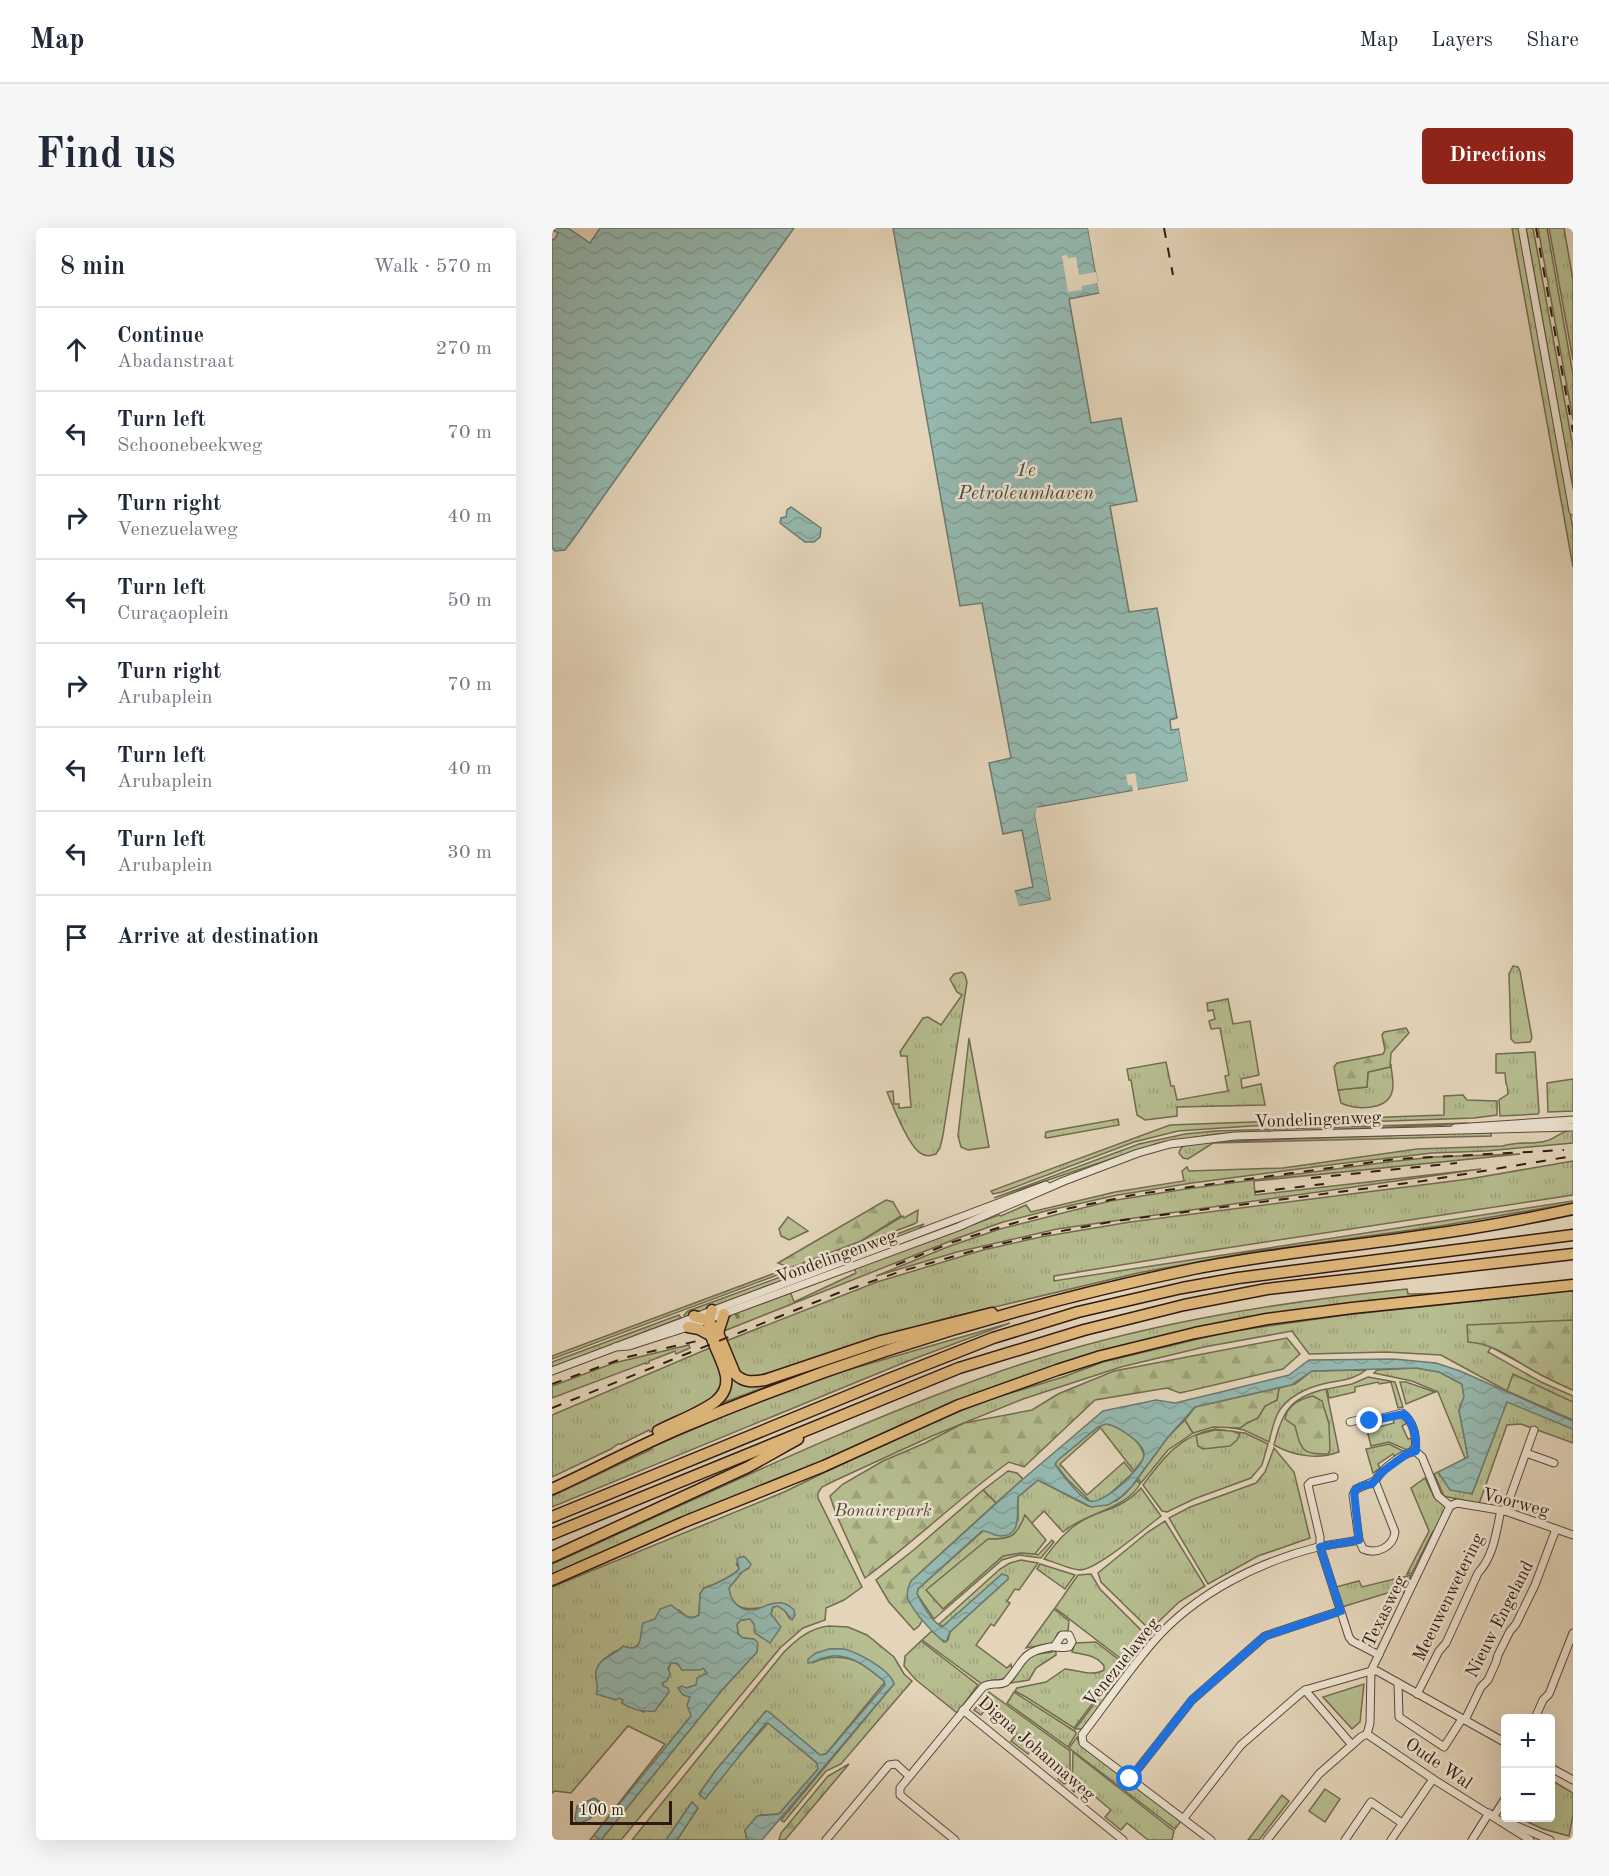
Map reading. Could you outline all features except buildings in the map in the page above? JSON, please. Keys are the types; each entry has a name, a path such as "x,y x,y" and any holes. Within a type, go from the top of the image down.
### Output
{"highway":[{"path":"649,1440 744,1403 932,1336 1132,1282 1262,1257 1463,1230 1573,1209"},
{"path":"552,1517 899,1374 993,1338 1078,1312 1182,1288 1238,1278 1573,1235"},
{"path":"552,1534 959,1368 1084,1330 1184,1305 1266,1289 1573,1254"},
{"path":"552,1580 684,1522 824,1466 959,1405 1101,1356 1195,1333 1267,1319 1573,1285"},
{"path":"688,1328 714,1334 735,1374 745,1381 756,1382 917,1331 978,1315 1054,1302"},
{"path":"867,1358 1047,1312 1078,1312"},
{"path":"714,1334 724,1314"},
{"path":"552,1489 649,1440 711,1404 725,1390 726,1376 710,1315 694,1316"},
{"path":"552,1557 748,1467 846,1413"}],"street":[{"path":"1522,228 1573,512"},
{"name":"Vondelingenweg","path":"1437,1130 1464,1126 1573,1120"},
{"name":"Vondelingenweg","path":"710,1315 724,1314 958,1227 1064,1181 1154,1148 1187,1141 1235,1136 1573,1127"},
{"name":"Vondelingenweg","path":"615,1347 629,1346 688,1328 710,1315 927,1228 1047,1184 1064,1181"},
{"name":"Vondelingenweg","path":"552,1371 694,1316"},
{"path":"1350,1422 1362,1419 1370,1421 1404,1414 1407,1416 1417,1438 1416,1451 1422,1457 1438,1497 1450,1506"},
{"name":"Meeuwenwetering","path":"1417,1694 1439,1651 1446,1643 1478,1573 1493,1549 1503,1511 1534,1430"},
{"path":"1375,1481 1395,1529 1395,1537 1390,1545 1371,1552 1363,1549 1359,1540 1353,1493 1356,1489 1375,1481 1382,1472 1408,1453 1416,1451"},
{"path":"1526,1453 1554,1463"},
{"path":"1334,1477 1311,1482 1308,1487 1320,1537 1320,1547 1350,1640 1379,1655"},
{"name":"Voorweg","path":"1450,1506 1456,1503 1503,1511 1573,1535"},
{"name":"Texasweg","path":"1367,1734 1370,1723 1371,1671 1450,1506"},
{"name":"Nieuw Engeland","path":"1398,1683 1399,1717 1444,1748 1481,1687 1488,1680 1510,1631 1516,1624 1535,1586 1536,1577 1556,1529"},
{"name":"Venezuelaweg","path":"1130,1779 1083,1743 1081,1739 1138,1660 1155,1641 1183,1613 1249,1572 1320,1547 1359,1540"},
{"path":"1211,1840 1130,1779 1192,1700 1265,1636 1341,1611"},
{"path":"1538,1714 1543,1700 1549,1694 1573,1633"},
{"name":"Digna Johannaweg","path":"1054,1647 1028,1653 1006,1682 985,1685 963,1710 1123,1840"},
{"path":"1184,1818 1241,1745 1305,1690 1371,1671 1377,1671 1501,1740"},
{"path":"1305,1690 1352,1745"},
{"path":"955,1840 900,1795 900,1788 963,1710"},
{"path":"1267,1840 1319,1774 1367,1734"},
{"name":"Oude Wal","path":"1367,1734 1432,1779 1530,1840"},
{"path":"826,1840 889,1765 896,1764 909,1776"},
{"path":"1555,1770 1573,1780"},
{"path":"1391,1840 1432,1779"},
{"path":"1345,1840 1371,1802 1402,1823"},
{"path":"1472,1840 1501,1803"},
{"name":"Oude Wal","path":"1492,1815 1550,1840"}],"green space":[{"path":"1512,228 1519,228 1573,529 1573,567"},
{"path":"1526,228 1533,228 1573,447 1573,490"},
{"path":"1538,228 1547,228 1573,375 1573,420"},
{"path":"1549,228 1564,228 1573,280 1573,360"},
{"path":"1513,966 1518,967 1520,971 1532,1038 1530,1042 1515,1043 1511,1039 1509,974"},
{"path":"962,972 967,982 943,1135 936,1154 926,1156 912,1144 887,1092 893,1091 894,1104 899,1104 899,1108 911,1107 907,1056 901,1056 900,1052 923,1018 928,1017 941,1025 962,995 957,992 950,979 954,974"},
{"path":"1228,999 1233,1024 1250,1021 1259,1075 1241,1079 1242,1088 1261,1084 1265,1105 1177,1107 1177,1116 1145,1120 1137,1115 1127,1069 1166,1062 1171,1086 1174,1086 1177,1100 1228,1091 1225,1076 1229,1075 1220,1028 1211,1029 1209,1021 1215,1019 1213,1010 1208,1011 1207,1003"},
{"path":"1406,1028 1409,1033 1391,1053 1390,1067 1368,1072 1367,1087 1338,1090 1334,1067 1337,1063 1383,1054 1385,1050 1382,1035 1384,1032"},
{"path":"969,1038 989,1147 968,1150 961,1147 958,1136"},
{"path":"1535,1052 1538,1114 1500,1116 1499,1100 1508,1094 1505,1073 1496,1073 1496,1054"},
{"path":"1391,1064 1393,1089 1384,1103 1362,1108 1341,1103 1338,1090 1367,1087 1368,1072 1390,1067"},
{"path":"1573,1079 1573,1111 1548,1112 1547,1083"},
{"path":"1463,1095 1467,1100 1497,1101 1497,1115 1474,1118 1178,1131 1134,1142 1002,1192 993,1194 991,1191 1170,1125 1444,1115 1444,1096"},
{"path":"1118,1119 1119,1125 1045,1137 1046,1132"},
{"path":"1467,1123 1217,1134 1159,1143 994,1198 1139,1144 1185,1134"},
{"path":"1573,1129 1573,1143 1486,1151 1432,1153 1337,1164 1192,1183 1118,1195 1050,1210 1003,1222 958,1238 724,1331 727,1319 735,1312 737,1318 739,1317 736,1312 790,1291 794,1302 856,1273 854,1268 1026,1205 1031,1212 1115,1192 1184,1181 1182,1171 1187,1167 1189,1171 1283,1168 1417,1149 1503,1146 1542,1142"},
{"path":"1491,1132 1491,1136 1213,1143 1188,1159 1183,1158 1179,1153 1183,1146 1208,1142"},
{"path":"1520,1154 1254,1181 1255,1195 1481,1169 1057,1229 957,1252 876,1276 950,1246 1000,1229 1110,1201 1388,1162 1434,1157"},
{"path":"1573,1161 1573,1195 1054,1276 1054,1281 1573,1201 1573,1203 1440,1226 1251,1252 1138,1273 948,1318 749,1378 737,1367 726,1341 877,1282 983,1250 1041,1237 1130,1222 1469,1179"},
{"path":"886,1200 893,1202 901,1216 861,1241 790,1268 778,1263"},
{"path":"918,1210 917,1222 914,1224 552,1359 552,1356 861,1241 903,1216 904,1218"},
{"path":"788,1217 808,1231 789,1240 781,1236 779,1229"},
{"path":"924,1224 917,1231 686,1317 684,1315 688,1311"},
{"path":"1407,1289 1408,1294 1447,1293 1447,1295 1149,1341 869,1442 552,1576 552,1564 718,1488 829,1439 998,1372 1098,1342 1200,1318 1303,1301"},
{"path":"1573,1291 1573,1390 1491,1347 1488,1352 1541,1382 1573,1396 1573,1420 1507,1391 1441,1355 1386,1352 1309,1354 1292,1331 1204,1347 1121,1367 1023,1399 932,1436 822,1487 818,1498 862,1587 844,1600 826,1608 825,1620 803,1628 780,1648 621,1840 590,1840 665,1744 628,1726 571,1793 555,1791 552,1793 552,1587 784,1492 950,1415 1103,1362 1227,1332 1345,1315","holes":["736,1563 742,1572 729,1588 735,1604 749,1609 782,1603 790,1619 778,1606 773,1607 771,1614 754,1624 750,1619 741,1620 737,1624 738,1634 743,1638 754,1639 757,1652 722,1690 601,1840 595,1835 691,1716 687,1688 696,1685 707,1673 703,1667 671,1663 662,1686 644,1712 622,1703 623,1700 618,1697 616,1700 604,1693 597,1681 596,1672 603,1661 614,1652 637,1646 641,1640 642,1628 655,1619 679,1610 688,1618 695,1618 699,1615 700,1594 704,1588 737,1571 739,1569"]},
{"path":"679,1315 681,1318 552,1367 552,1362"},
{"path":"1573,1320 1573,1390 1494,1348 1468,1342 1467,1325"},
{"path":"958,1323 801,1374 719,1404 729,1375 745,1386"},
{"path":"1010,1323 908,1361 552,1507 552,1496 652,1447 731,1413 837,1373"},
{"name":"Bonairepark","path":"1287,1338 1300,1354 1283,1369 1180,1393 1167,1388 1095,1400 1024,1467 1009,1462 865,1578 830,1496 843,1484 883,1461 964,1423 1032,1410 1058,1394 1114,1371"},
{"path":"689,1345 690,1348 676,1354 675,1351 649,1361 649,1363 552,1398 552,1386 614,1363"},
{"path":"712,1347 724,1376 718,1395 650,1432 649,1430 618,1444 552,1477 552,1415"},
{"path":"1416,1368 1439,1372 1462,1384 1464,1397 1459,1410 1468,1457 1465,1458 1438,1392 1412,1381 1374,1373 1377,1370"},
{"path":"1366,1370 1352,1378 1312,1387 1291,1398 1277,1415 1269,1442 1244,1430 1226,1427 1240,1428 1258,1418 1265,1406 1277,1400 1279,1388 1295,1384 1312,1371"},
{"path":"1513,1374 1573,1402 1573,1420 1507,1391"},
{"path":"1368,1377 1395,1382 1403,1407 1398,1408 1391,1382 1355,1387 1355,1392 1329,1398 1327,1389 1352,1384"},
{"path":"1400,1382 1406,1382 1435,1392 1406,1404"},
{"path":"1279,1388 1277,1400 1265,1406 1258,1418 1240,1428 1213,1427 1193,1433 1185,1420 1195,1407"},
{"path":"1326,1389 1339,1452 1323,1456 1306,1456 1274,1445 1280,1423 1290,1408 1304,1396"},
{"path":"1313,1396 1322,1401 1329,1424 1330,1450 1328,1454 1308,1452 1304,1449 1295,1426 1285,1419 1288,1410 1295,1403"},
{"path":"1507,1401 1573,1429 1573,1443 1521,1424 1507,1425 1479,1504 1444,1496 1434,1474 1438,1472 1440,1476 1472,1494"},
{"path":"1401,1416 1407,1423 1402,1426 1408,1439 1413,1438 1413,1443 1407,1450 1389,1442 1371,1446 1367,1430 1394,1423 1393,1417"},
{"path":"1185,1420 1193,1433 1168,1450 1141,1483 1138,1478 1168,1437"},
{"path":"1106,1424 1124,1431 1140,1446 1144,1458 1134,1471 1099,1426"},
{"path":"1098,1427 1099,1429 1060,1464 1087,1495 1124,1462 1133,1473 1104,1499 1095,1502 1090,1501 1055,1464"},
{"path":"1215,1429 1245,1433 1268,1444 1262,1465 1251,1478 1194,1499 1167,1512 1162,1511 1143,1485 1165,1457 1182,1442 1192,1436"},
{"path":"1215,1430 1240,1434 1230,1446 1203,1449 1198,1446 1196,1435"},
{"path":"1389,1444 1405,1452 1396,1458 1393,1454 1378,1464 1380,1468 1373,1473 1366,1449"},
{"path":"1274,1448 1294,1472 1310,1538 1258,1556 1208,1584 1169,1518 1190,1507 1256,1483 1265,1472"},
{"path":"1008,1471 1017,1473 1023,1479 996,1503 983,1490"},
{"path":"1425,1478 1434,1497 1446,1507 1436,1531 1433,1531 1412,1573 1407,1574 1429,1531 1411,1488"},
{"path":"1038,1480 1088,1506 1116,1501 1137,1480 1140,1484 1125,1500 1072,1525 1063,1532 1044,1511 1031,1524 1035,1554 1038,1555 1052,1540 1054,1542 1041,1558 1019,1555 1002,1560 934,1619 917,1594 918,1589 983,1531 995,1535 1018,1520 1018,1497"},
{"path":"1141,1488 1161,1516 1121,1548 1098,1563 1080,1570 1044,1559 1060,1539 1075,1526 1088,1517 1126,1501"},
{"path":"983,1490 996,1503 911,1581 909,1600 923,1619 914,1630 889,1602 876,1580"},
{"path":"1025,1515 1046,1540 1035,1554 1021,1553 1003,1556 943,1609 926,1590 988,1539 1008,1537 1016,1532"},
{"path":"1165,1521 1205,1586 1179,1602 1150,1630 1101,1582 1098,1573"},
{"path":"1021,1560 1038,1563 1019,1590 1015,1589 1007,1601 1010,1603 994,1626 991,1624 976,1645 1007,1668 1011,1664 1012,1670 1001,1680 991,1680 982,1684 922,1640 932,1631 944,1642 948,1640 950,1632 1008,1579 1002,1574 945,1626 938,1625 1000,1569"},
{"path":"1040,1564 1075,1575 1065,1589 1037,1569"},
{"path":"1091,1574 1100,1589 1145,1634 1124,1661 1055,1608 1078,1575"},
{"path":"1411,1575 1404,1593 1397,1590 1342,1607 1336,1587 1359,1581 1362,1587"},
{"path":"1054,1609 1069,1621 1068,1631 1058,1633 1053,1643 1026,1648"},
{"path":"829,1626 848,1627 867,1635 894,1657 904,1674 912,1681 841,1764 826,1771 784,1822 781,1820 894,1684 840,1649 829,1649 812,1663 832,1657 851,1659 869,1668 885,1682 826,1754 820,1755 766,1711 716,1770 699,1794 736,1759 768,1723 817,1763 818,1769 779,1814 760,1815 745,1830 747,1840 677,1840 698,1808 692,1802 666,1840 632,1840 784,1652 804,1635"},
{"path":"921,1641 978,1685 957,1713 915,1679 904,1666 905,1656"},
{"path":"1096,1642 1123,1663 1074,1728 1015,1691 1017,1688 1046,1682 1065,1669 1090,1673 1104,1670 1104,1666 1098,1660 1072,1652 1075,1643"},
{"path":"1052,1650 1056,1652 1056,1655 1036,1668 1029,1680 1011,1683 1030,1655 1052,1652"},
{"path":"1124,1665 1128,1668 1110,1693 1107,1693 1108,1695 1082,1729 1075,1729"},
{"path":"1364,1684 1360,1722 1352,1729 1323,1697"},
{"path":"989,1692 1070,1751 1070,1781 1064,1784 1058,1779 1064,1771 1034,1747 1028,1754 1011,1741 1017,1733 987,1708 981,1715 974,1710"},
{"path":"1014,1692 1076,1732 1068,1747 1007,1703"},
{"path":"1077,1737 1079,1743 1181,1821 1175,1829 1069,1748"},
{"path":"1073,1752 1174,1831 1172,1840 1148,1840 1127,1823 1121,1830 1105,1817 1111,1810 1081,1785 1074,1792 1072,1790"},
{"path":"849,1764 785,1840 779,1840 781,1833 828,1776"},
{"path":"1555,1782 1573,1793 1573,1815 1569,1836 1528,1822 1555,1822"},
{"path":"1325,1789 1340,1799 1325,1822 1309,1811"},
{"path":"1282,1795 1289,1801 1259,1840 1248,1840"}],"water":[{"path":"554,228 568,228 590,243 600,228 794,228 574,538 565,550 555,551 552,548 552,239 554,240 558,233 553,230"},
{"name":"1e Petroleumhaven","path":"893,228 1088,228 1099,293 1069,299 1091,423 1121,418 1137,501 1110,506 1129,612 1157,608 1177,718 1170,720 1171,730 1179,729 1188,781 1039,807 1035,815 1051,900 1018,906 1015,891 1033,887 1022,830 1003,834 989,763 1011,758 982,603 960,606"},
{"path":"791,507 821,528 820,537 814,542 805,542 780,523 781,518 786,517 787,510"},
{"path":"1394,1359 1436,1363 1460,1371 1573,1421 1573,1429 1507,1402 1472,1494 1450,1490 1438,1472 1468,1457 1459,1410 1464,1397 1462,1384 1439,1372 1416,1368 1312,1371 1291,1385 1195,1407 1168,1437 1132,1486 1108,1505 1091,1507 1038,1480 1018,1497 1017,1522 1013,1532 1001,1536 982,1531 918,1589 917,1594 934,1621 942,1627 1002,1574 1008,1576 1008,1579 950,1632 946,1642 919,1617 908,1599 908,1588 911,1581 1023,1479 1103,1411 1156,1400 1175,1403 1225,1391 1289,1375 1309,1360","holes":["1111,1425 1135,1440 1144,1455 1137,1468 1113,1492 1096,1501 1090,1501 1076,1491 1055,1464 1098,1427"]},
{"path":"745,1557 751,1564 729,1588 736,1604 743,1609 752,1610 774,1603 783,1603 794,1610 795,1615 792,1620 778,1606 773,1607 771,1614 781,1627 770,1643 755,1633 754,1624 750,1619 741,1620 737,1624 738,1634 743,1638 754,1639 758,1643 757,1652 722,1690 601,1840 594,1835 691,1716 687,1705 690,1697 683,1695 678,1688 696,1685 697,1678 707,1673 703,1668 682,1670 677,1663 671,1663 668,1668 670,1674 667,1681 662,1683 669,1692 655,1711 646,1711 630,1707 622,1703 623,1700 619,1698 616,1700 596,1694 598,1666 623,1646 634,1648 638,1646 643,1623 655,1619 660,1609 671,1605 688,1616 699,1615 700,1594 704,1588 737,1571 739,1569 737,1559"},
{"path":"829,1649 844,1649 865,1658 887,1673 894,1684 762,1840 747,1840 745,1830 757,1816 779,1814 818,1769 817,1763 768,1723 705,1799 699,1794 716,1770 766,1711 820,1755 826,1754 885,1685 884,1681 866,1667 846,1657 832,1656 808,1663 808,1659 816,1653"},
{"path":"594,1798 602,1803 596,1814 577,1823 575,1819 577,1806"},
{"path":"692,1802 698,1808 677,1840 666,1840"}],"pier":[{"path":"1088,228 1091,228 1099,271 1096,272"},
{"path":"1062,256 1076,257 1079,275 1096,272 1102,293 1099,293 1097,283 1082,286 1082,290 1068,292"},
{"path":"1182,728 1190,783 1039,811 1054,901 1016,908 1012,892 1015,891 1019,906 1051,900 1035,815 1037,808 1133,791 1132,785 1128,785 1126,775 1135,773 1138,790 1188,781 1179,729"}],"railway":[{"path":"1164,228 1173,275"},
{"path":"1536,228 1573,432"},
{"path":"896,1265 953,1242 1007,1225 1061,1210 1138,1194 1396,1159 1564,1150"},
{"path":"552,1408 838,1293 902,1271 983,1248 1116,1221 1423,1181 1573,1156"},
{"path":"1311,1178 1457,1163"},
{"path":"1255,1192 1324,1184"},
{"path":"552,1384 627,1357 706,1339"}],"route":[{"path":"1130,1779 1192,1700 1265,1636 1341,1611 1320,1547 1359,1540 1354,1491 1361,1486 1372,1484 1382,1472 1408,1453 1416,1451 1417,1438 1404,1414 1370,1421"}]}
